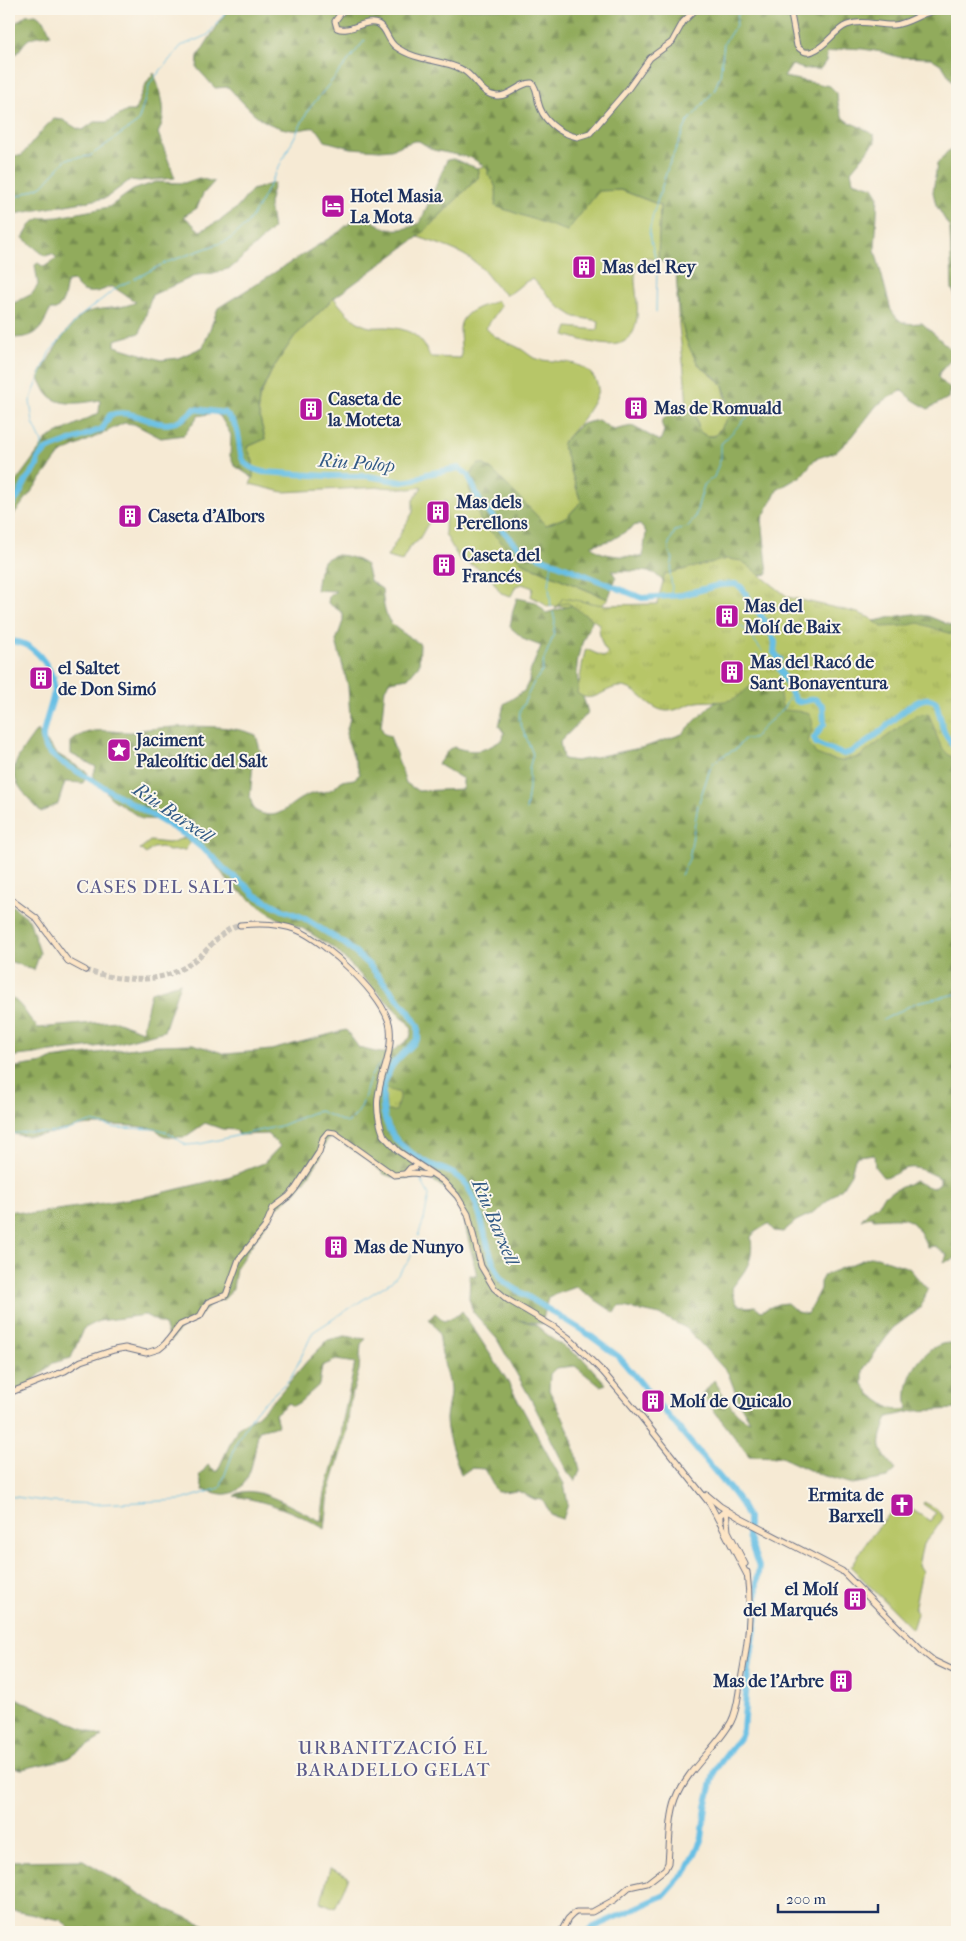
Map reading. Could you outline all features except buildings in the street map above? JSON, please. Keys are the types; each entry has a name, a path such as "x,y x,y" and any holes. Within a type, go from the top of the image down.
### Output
{"street":[{"path":"344,9 335,21 337,28 342,30 369,23 380,25 385,30 390,43 398,49 418,58 461,68 468,72 481,88 494,95 502,95 527,83 532,83 536,88 541,112 546,120 561,130 577,137 590,133 597,126 634,82 650,58 672,42 683,22 696,9"},
{"path":"790,9 795,40 801,50 806,52 815,50 849,24 866,22 893,25 905,23 927,12 946,9 957,10"},
{"path":"9,898 36,918 65,958 72,964 85,970"},
{"path":"240,925 268,924 290,928 305,934 318,942 336,958 380,1003 388,1018 390,1033 377,1098 377,1114 383,1135 395,1152 412,1169 429,1173"},
{"path":"9,1393 65,1371 81,1361 114,1350 125,1348 146,1353 159,1349 180,1325 200,1316 208,1302 226,1295 239,1259 265,1227 273,1208 295,1189 319,1152 323,1138 328,1132 335,1133 394,1175 405,1175 412,1169"},
{"path":"383,1135 404,1156 429,1173 451,1192 468,1218 481,1266 494,1288 514,1304 560,1331 582,1350 621,1392 710,1504 747,1575"},
{"path":"404,1156 412,1169"},
{"path":"694,1482 726,1510 842,1571 924,1653 934,1661 957,1672"},
{"path":"720,1526 720,1515 726,1510"},
{"path":"562,1932 568,1919 576,1912 592,1912 614,1900 629,1887 647,1883 665,1869 668,1863 676,1798 684,1783 732,1720 748,1634 750,1594 743,1560 728,1528 726,1510"},
{"path":"728,1528 731,1521 740,1518"}],"green space":[{"path":"228,9 957,9 957,89 942,65 931,58 898,57 863,49 846,48 827,53 826,61 820,69 804,69 792,65 784,77 830,86 837,93 838,104 844,117 874,135 875,142 851,171 853,181 873,187 878,195 875,250 891,310 901,321 922,323 956,354 940,372 938,377 950,389 948,398 928,409 901,390 877,405 852,437 836,452 815,459 801,476 777,490 762,519 768,574 670,587 654,573 612,571 616,578 608,599 523,563 481,522 469,488 473,469 478,464 483,464 492,470 546,525 567,517 581,502 562,443 581,424 598,420 613,430 632,426 660,441 664,431 661,422 669,413 687,412 696,416 699,431 706,436 715,436 730,415 732,406 723,386 718,379 698,363 687,341 678,304 676,267 658,260 660,205 621,190 599,191 567,231 495,206 496,189 494,182 488,175 488,169 472,158 433,150 419,141 391,149 351,148 325,141 319,131 314,128 290,130 269,124 252,111 228,87 215,88 197,68 198,56","holes":["636,525 640,525 646,532 643,557 607,554 600,552 592,545 612,540"]},
{"path":"36,14 44,20 51,35 29,39 9,60 9,28 26,15"},
{"path":"154,73 163,103 163,117 158,133 175,178 130,180 106,198 9,215 9,155 21,156 54,119 63,120 83,130 94,122 107,122 127,111 135,111 145,86"},
{"path":"957,144 957,300 952,289 950,228 936,205 933,192 937,164"},
{"path":"453,159 477,168 479,170 478,178 418,237 334,298 294,337 272,370 259,397 258,410 265,439 247,447 253,461 253,478 235,466 230,456 231,435 220,416 213,413 198,416 184,435 161,438 134,424 124,423 60,454 9,521 9,491 48,438 99,413 100,400 71,403 56,400 46,392 38,378 68,329 83,314 126,306 136,302 113,287 98,292 85,292 73,281 67,282 61,304 56,310 50,310 43,324 35,333 25,337 9,338 9,301 14,303 32,294 38,285 35,265 38,263 44,267 57,258 52,254 45,256 23,238 32,223 41,218 58,217 109,207 133,190 156,182 184,183 199,178 214,182 203,194 197,208 184,216 200,231 221,220 238,207 252,190 274,183 269,204 273,229 231,268 197,275 152,295 140,333 115,340 115,346 161,360 178,358 203,347 218,308 339,232 353,221 365,218 386,228 396,229 411,227 420,223 447,160"},
{"path":"484,166 488,169 497,194 621,190 660,205 658,260 642,257 636,269 637,320 633,332 626,340 617,344 606,345 565,335 568,327 598,330 599,321 575,317 558,306 533,279 506,295 470,258 418,237 478,178 479,170 477,168"},
{"path":"677,295 685,337 698,364 723,385 726,400 732,406 730,415 715,436 706,436 699,431 696,416 687,412"},
{"path":"334,298 348,314 361,324 371,327 401,329 413,334 423,343 430,357 461,358 460,331 463,319 473,310 497,301 501,306 486,328 494,336 521,349 534,358 574,364 583,367 592,375 598,385 594,402 562,443 581,502 567,517 544,526 481,522 523,563 608,599 598,609 547,607 541,601 531,597 533,588 522,584 516,586 511,596 501,593 487,572 459,559 445,534 446,501 430,503 429,522 418,541 410,546 402,561 387,557 413,512 413,500 422,487 410,489 381,487 283,492 250,484 253,478 247,447 265,439 258,410 259,399 272,370 294,337"},
{"path":"334,555 351,557 366,565 370,581 382,589 385,611 391,623 420,644 419,665 408,678 390,681 385,688 381,727 384,734 390,736 406,783 418,791 463,789 463,779 438,764 449,749 454,747 474,751 480,750 503,739 504,733 499,726 504,704 524,691 541,646 525,640 510,627 517,598 536,602 546,613 587,601 598,609 580,649 577,666 579,684 588,713 560,742 563,759 576,761 645,747 682,734 712,704 724,699 837,630 913,614 928,616 957,628 957,1258 944,1262 947,1255 935,1246 927,1247 918,1228 907,1220 901,1218 874,1219 870,1216 861,1220 870,1210 878,1205 883,1196 914,1181 932,1188 940,1183 940,1178 921,1169 913,1168 883,1177 875,1167 874,1154 858,1156 855,1158 851,1174 842,1188 811,1214 796,1221 783,1232 774,1231 768,1224 755,1232 751,1237 752,1246 748,1265 732,1288 738,1305 755,1306 761,1311 778,1304 787,1303 797,1312 807,1314 820,1289 820,1282 824,1275 870,1257 877,1257 909,1268 928,1290 920,1308 893,1328 863,1370 863,1384 871,1395 890,1408 908,1409 908,1386 917,1364 935,1347 957,1342 957,1409 914,1411 888,1417 882,1434 881,1446 885,1456 896,1470 887,1478 852,1484 818,1474 781,1457 749,1456 702,1395 714,1380 734,1410 744,1419 750,1421 740,1404 728,1373 686,1328 660,1315 619,1306 615,1313 576,1287 548,1297 542,1324 519,1320 535,1324 552,1339 583,1359 606,1384 600,1386 575,1366 556,1368 550,1374 549,1390 566,1424 576,1452 580,1471 575,1481 567,1471 532,1401 497,1339 473,1312 469,1298 470,1275 477,1276 461,1208 450,1193 434,1181 425,1177 398,1179 384,1174 363,1156 331,1135 308,1177 290,1197 278,1206 236,1268 233,1288 228,1295 224,1299 211,1303 194,1322 182,1326 170,1342 164,1325 145,1315 99,1321 83,1329 71,1358 53,1363 25,1388 9,1391 9,1210 31,1214 149,1196 228,1177 264,1163 280,1146 267,1134 239,1135 236,1130 222,1129 205,1123 185,1137 165,1137 151,1128 108,1125 88,1125 36,1136 18,1135 9,1132 9,1068 43,1063 51,1059 157,1045 193,1044 226,1054 271,1050 346,1030 359,1048 386,1053 396,1049 410,1038 412,1029 407,1022 334,948 302,928 284,922 266,911 230,884 195,840 194,821 142,819 111,798 93,776 96,767 71,754 71,742 78,736 93,731 133,732 145,729 203,726 245,731 256,735 261,753 253,763 250,798 254,810 270,815 282,812 306,796 328,791 341,781 354,779 360,774 347,739 346,733 350,718 348,686 336,641 343,621 343,613 328,603 329,596 336,591 316,590 319,571 323,561"},
{"path":"727,559 742,561 788,597 858,613 870,618 882,627 919,623 957,636 957,760 950,756 941,745 928,713 916,715 859,757 841,761 816,754 808,742 813,723 810,716 807,712 783,710 780,692 764,681 754,684 731,700 697,702 667,711 654,707 627,688 614,688 588,698 577,693 586,649 604,657 608,653 601,640 599,624 568,603 561,604 555,609 563,598 603,605 657,604 665,574"},
{"path":"37,730 56,753 88,773 83,783 65,782 58,804 41,812 21,789 14,772 20,755"},
{"path":"184,838 190,843 185,850 168,851 161,847 153,848 146,854 140,849 150,841 169,843"},
{"path":"9,903 29,919 40,953 34,970 9,961"},
{"path":"180,983 164,1031 111,1045 9,1057 9,996 22,1007 38,1028 116,1021 142,1031 151,992"},
{"path":"385,1089 400,1093 396,1111 386,1111"},
{"path":"462,1311 505,1377 564,1484 568,1504 563,1519 551,1515 543,1500 534,1499 518,1491 497,1492 484,1469 471,1468 461,1475 446,1426 450,1395 439,1333 429,1319 435,1313 444,1321 458,1315"},
{"path":"345,1336 366,1339 361,1344 359,1370 350,1402 347,1432 329,1492 325,1529 281,1508 234,1496 242,1492 265,1495 321,1521 325,1492 341,1437 355,1363 336,1360 322,1366 319,1385 300,1402 293,1406 288,1403 275,1414 278,1425 259,1430 251,1468 242,1486 236,1491 227,1494 203,1490 199,1476 208,1465 217,1472 238,1427 257,1416 276,1398 308,1360 328,1340"},
{"path":"924,1502 937,1509 943,1518 923,1544 918,1566 922,1571 914,1610 917,1614 912,1629 851,1567 869,1539 896,1506 905,1510 908,1507 930,1521 936,1513 923,1504"},
{"path":"9,1695 102,1737 66,1759 22,1769 9,1767"},
{"path":"83,1860 164,1908 218,1932 73,1932 61,1920 9,1910 9,1861"},
{"path":"330,1868 349,1877 335,1908 321,1902"}],"waterway":[{"path":"9,200 42,186 67,159 90,156 138,122 150,83 181,46 208,35 228,9"},
{"path":"656,312 657,265 649,232 653,215 668,167 687,123 714,91 720,76 724,43 736,25 739,9"},
{"path":"134,279 165,263 229,240 246,225 258,207 309,109 365,40"},
{"path":"42,455 42,442 33,423 30,401 49,353 79,317 119,286 130,281"},
{"name":"Riu Polop","path":"9,508 37,466 38,459 46,450 102,429 110,415 122,413 162,424 183,419 194,409 225,413 235,425 243,459 253,469 263,472 328,476 368,476 402,482 414,480 427,474 459,468 468,475 482,506 493,516 497,524 520,549 642,598 682,595 719,585 735,584 741,587 764,620 775,642 774,653 780,659 777,661 778,666 795,700 799,702 815,699 823,706 824,724 814,738 816,743 842,754 851,752 869,741 910,706 929,699 936,702 944,732 957,752"},
{"path":"670,596 672,588 670,574 673,558 668,548 670,541 675,531 688,527 695,517 704,485 714,477 721,458 721,444 748,416"},
{"path":"551,607 549,586 552,562"},
{"path":"526,810 529,769 533,754 519,720 520,711 534,682 542,672 544,659 553,637 555,621 553,612"},
{"path":"729,618 747,631 762,651"},
{"name":"Riu Barxell","path":"9,641 22,643 32,649 39,655 52,676 54,694 43,735 44,744 51,754 61,762 187,836 255,895 283,910 302,917 345,944 370,966 409,1012 418,1026 418,1038 392,1066 384,1086 383,1106 388,1127 393,1136 415,1156 462,1180 475,1200 492,1260 504,1282 588,1334 619,1357 733,1493 748,1518 748,1536 759,1567 757,1616 747,1682 743,1730 740,1737 715,1770 706,1807 702,1838 688,1869 665,1895 586,1932"},
{"path":"757,654 757,662 765,666"},
{"name":"Riu Barxell","path":"44,683 57,676"},
{"path":"681,875 689,859 698,805 714,762 736,749 744,739 753,739 782,710 791,695"},
{"path":"883,1020 917,1002 957,994"},
{"name":"Riu Barxell","path":"389,1061 396,1061"},
{"path":"9,1134 26,1132 48,1133 68,1130 91,1122 117,1128 158,1129 169,1133 186,1145 200,1144 280,1126 320,1111 346,1123 360,1110 371,1077 375,1069 382,1063"},
{"name":"Riu Barxell","path":"423,1166 424,1160"},
{"path":"418,1236 424,1220 429,1195 420,1175"},
{"path":"9,1496 51,1502 96,1504 182,1500 220,1488 238,1439 256,1410 291,1378 313,1332 392,1281 409,1261 417,1240"}],"tunnel":[{"path":"85,970 115,978 145,979 160,977 188,965 224,933 240,925"}],"place":[{"name":"Hotel Masia La Mota","path":"333,206"},
{"name":"Mas del Rey","path":"584,267"},
{"name":"Mas de Romuald","path":"636,408"},
{"name":"Caseta de la Moteta","path":"311,409"},
{"name":"Mas dels Perellons","path":"438,512"},
{"name":"Caseta d'Albors","path":"130,516"},
{"name":"Caseta del Francés","path":"444,565"},
{"name":"Mas del Molí de Baix","path":"727,616"},
{"name":"Mas del Racó de Sant Bonaventura","path":"732,672"},
{"name":"el Saltet de Don Simó","path":"41,678"},
{"name":"Jaciment Paleolític del Salt","path":"119,750"},
{"name":"Mas de Nunyo","path":"336,1247"},
{"name":"Molí de Quicalo","path":"653,1401"},
{"name":"Ermita de Barxell","path":"902,1505"},
{"name":"el Molí del Marqués","path":"855,1599"},
{"name":"Mas de l'Arbre","path":"841,1681"}],"district":[{"name":"CASES DEL SALT","path":"157,887"},
{"name":"URBANITZACIÓ EL BARADELLO GELAT","path":"393,1759"}]}
